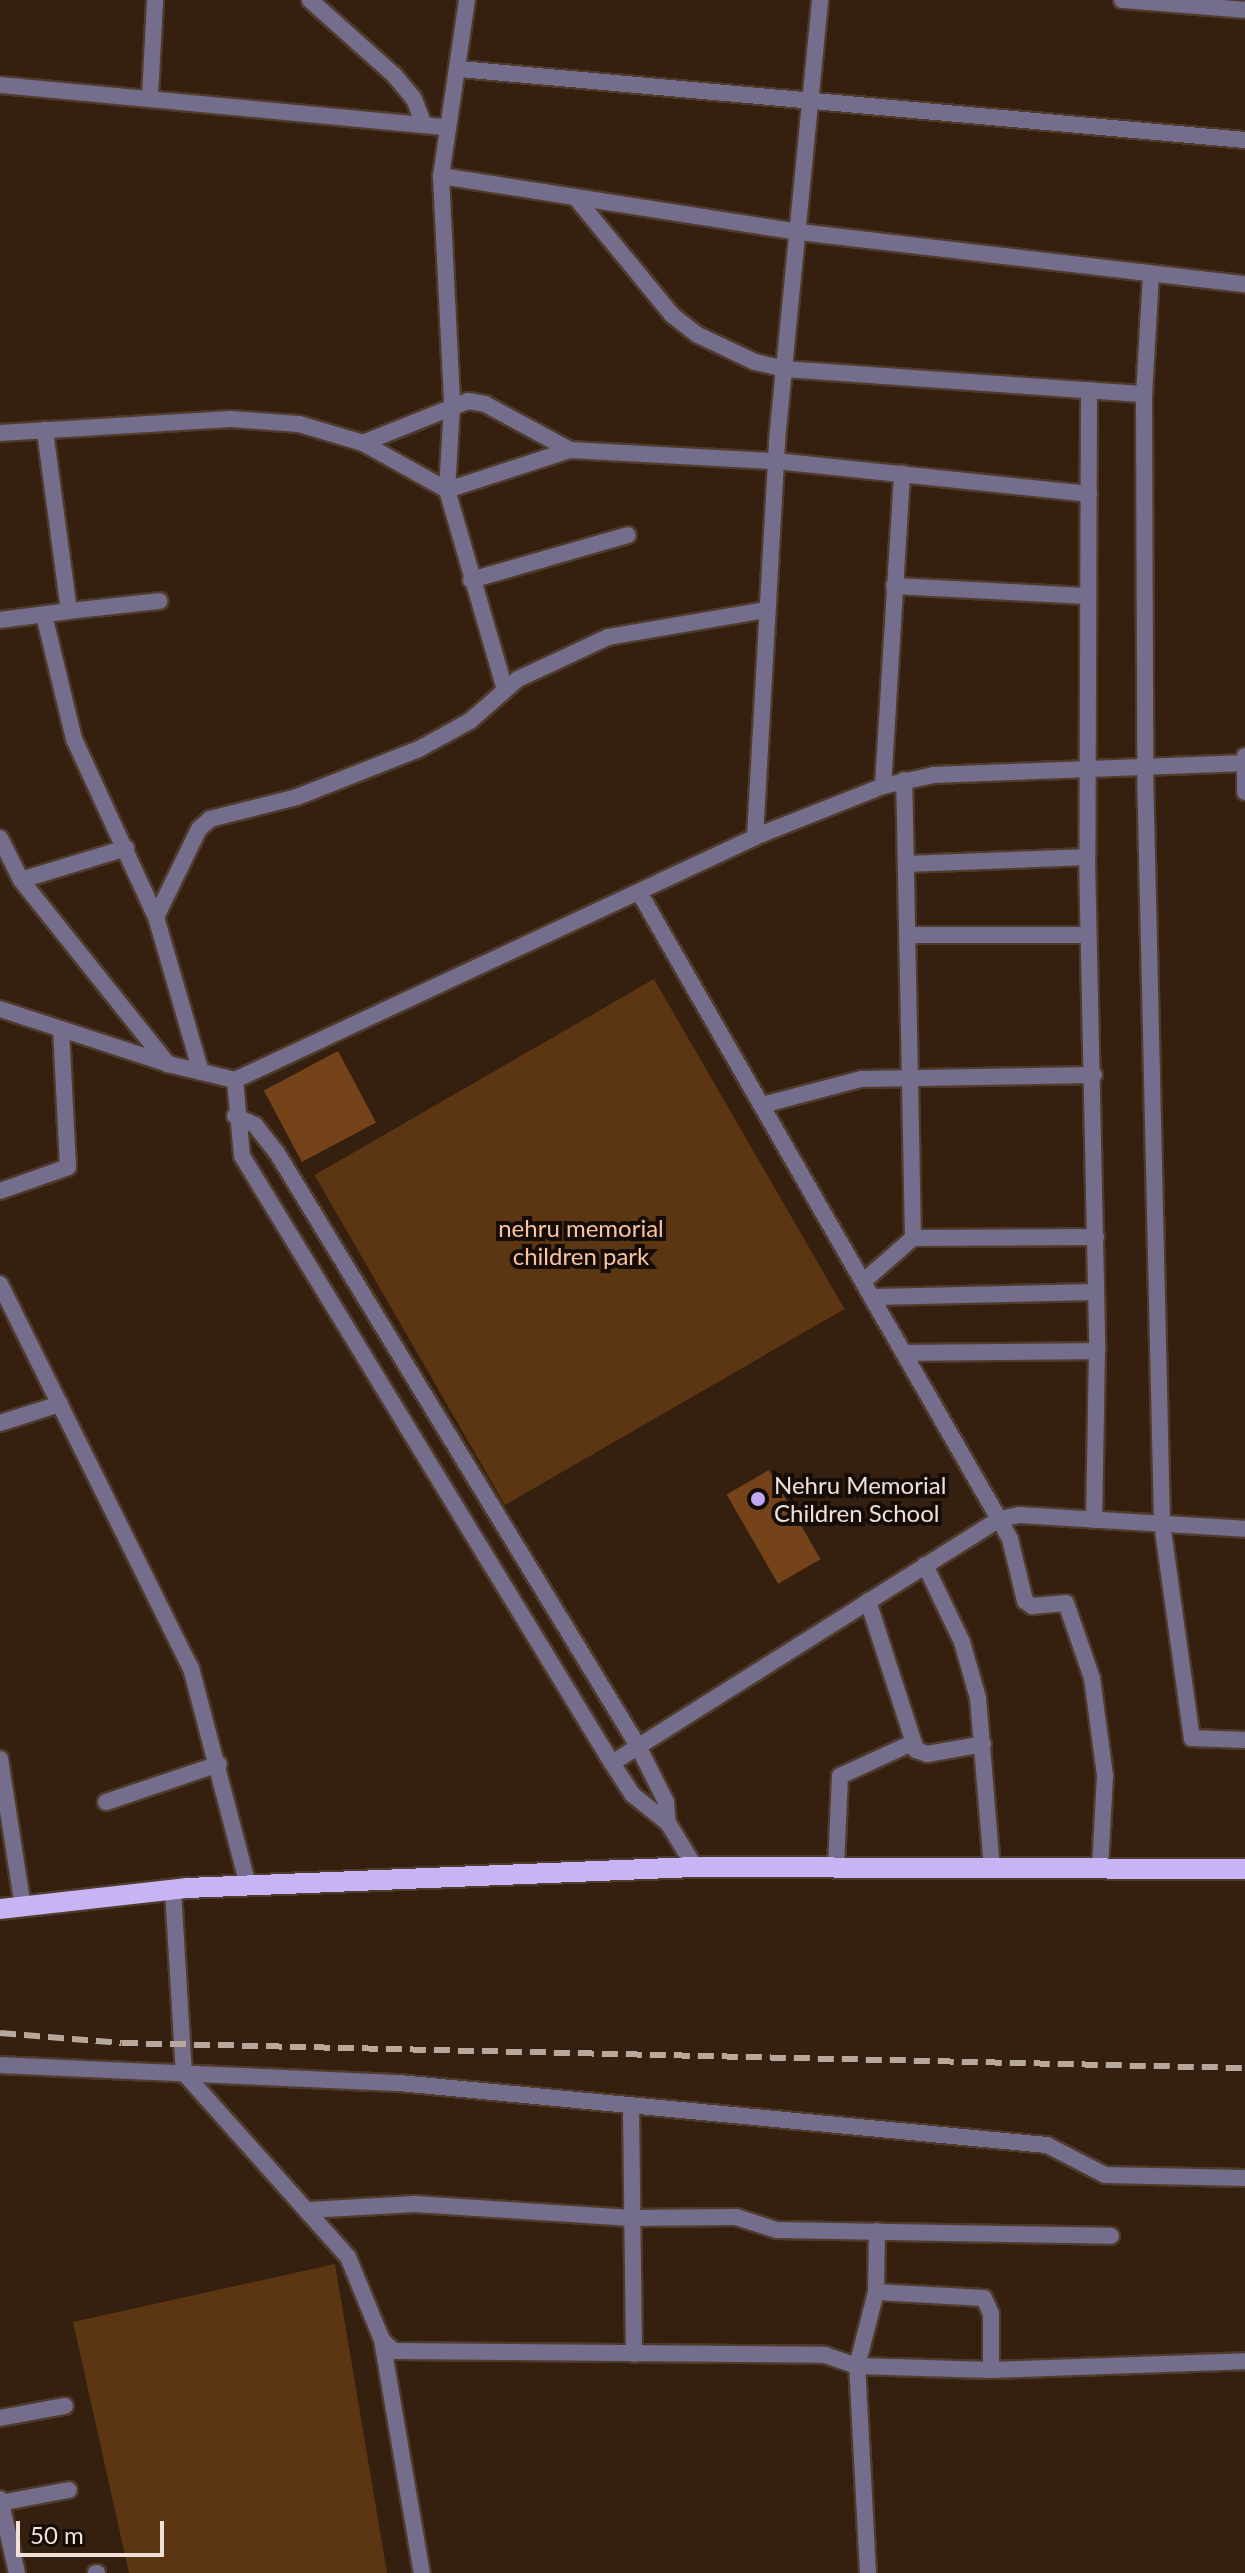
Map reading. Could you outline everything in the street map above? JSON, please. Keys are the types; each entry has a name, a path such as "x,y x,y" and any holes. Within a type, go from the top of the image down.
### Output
{"main road":[{"path":"0,1909 173,1890 695,1867 1245,1869"}],"street":[{"path":"150,97 155,0"},
{"path":"310,0 394,75 414,99 424,125"},
{"path":"467,0 460,69 446,127 441,176 452,404 447,490 505,689"},
{"path":"755,837 776,461 820,0"},
{"path":"1122,0 1245,10"},
{"path":"460,69 1245,140"},
{"path":"0,85 446,127"},
{"path":"441,176 799,232 1245,284"},
{"path":"576,198 672,315 733,352 785,369 1144,394"},
{"path":"1151,274 1144,394 1145,767 1162,1523 1192,1738 1245,1740"},
{"path":"1089,390 1087,857 1096,1237 1094,1520"},
{"path":"363,443 452,404 485,404 570,450"},
{"path":"0,433 231,419 299,424 363,443 447,490 570,450 776,461 1089,494"},
{"path":"45,430 69,611"},
{"path":"883,786 902,474"},
{"path":"471,580 628,535"},
{"path":"894,586 1088,596"},
{"path":"0,620 159,601"},
{"path":"156,917 199,829 210,819 297,797 419,749 470,721 505,689 548,661 608,637 766,610"},
{"path":"44,615 74,739 156,917 201,1072"},
{"path":"1245,756 1245,792"},
{"path":"0,1009 168,1064 235,1080 755,837 883,786 904,780 1088,767 1245,763"},
{"path":"904,780 913,1238"},
{"path":"0,838 21,880 168,1064"},
{"path":"21,880 126,848"},
{"path":"908,864 1087,857"},
{"path":"639,892 875,1297 1010,1539 1025,1601 1032,1606 1066,1603 1092,1678 1105,1776 1100,1868"},
{"path":"909,935 1088,935"},
{"path":"0,1191 68,1167 61,1029"},
{"path":"762,1105 845,1081 1094,1075"},
{"path":"235,1080 235,1116 242,1156 612,1763 649,1812 668,1823"},
{"path":"235,1116 265,1136 479,1491 638,1746 666,1802 668,1823 695,1867"},
{"path":"865,1280 913,1238 1096,1237"},
{"path":"0,1284 7,1318 60,1404 172,1624 191,1668 219,1764 248,1886"},
{"path":"875,1297 1096,1292"},
{"path":"906,1353 1097,1351"},
{"path":"0,1423 60,1404"},
{"path":"455,1506 479,1491"},
{"path":"612,1763 999,1519 1019,1515 1245,1529"},
{"path":"925,1565 972,1669 983,1744 992,1868"},
{"path":"868,1601 920,1754 983,1744"},
{"path":"836,1867 840,1776 914,1742"},
{"path":"0,1759 23,1907"},
{"path":"106,1802 219,1764"},
{"path":"173,1890 184,2073 348,2257 382,2340 422,2573"},
{"path":"0,2065 399,2083 1047,2145 1105,2175 1245,2178"},
{"path":"631,2107 634,2354"},
{"path":"308,2210 415,2204 632,2218 736,2217 769,2229 1111,2236"},
{"path":"868,2573 857,2366 876,2292 877,2231"},
{"path":"876,2292 984,2298 991,2314 991,2370"},
{"path":"382,2340 394,2351 413,2355 825,2355 857,2366 991,2370 1245,2361"},
{"path":"0,2418 65,2406"},
{"path":"17,2573 0,2501 69,2490"}],"green space":[{"name":"nehru memorial children park","path":"654,979 845,1309 505,1505 315,1175"},
{"path":"335,2264 387,2573 129,2573 73,2322"}],"building":[{"path":"338,1051 376,1123 302,1162 264,1090"},
{"path":"769,1470 820,1559 778,1584 727,1494"}],"railway":[{"path":"0,2033 122,2043 1245,2068"}],"place":[{"name":"Nehru Memorial Children School","path":"758,1499"}]}
